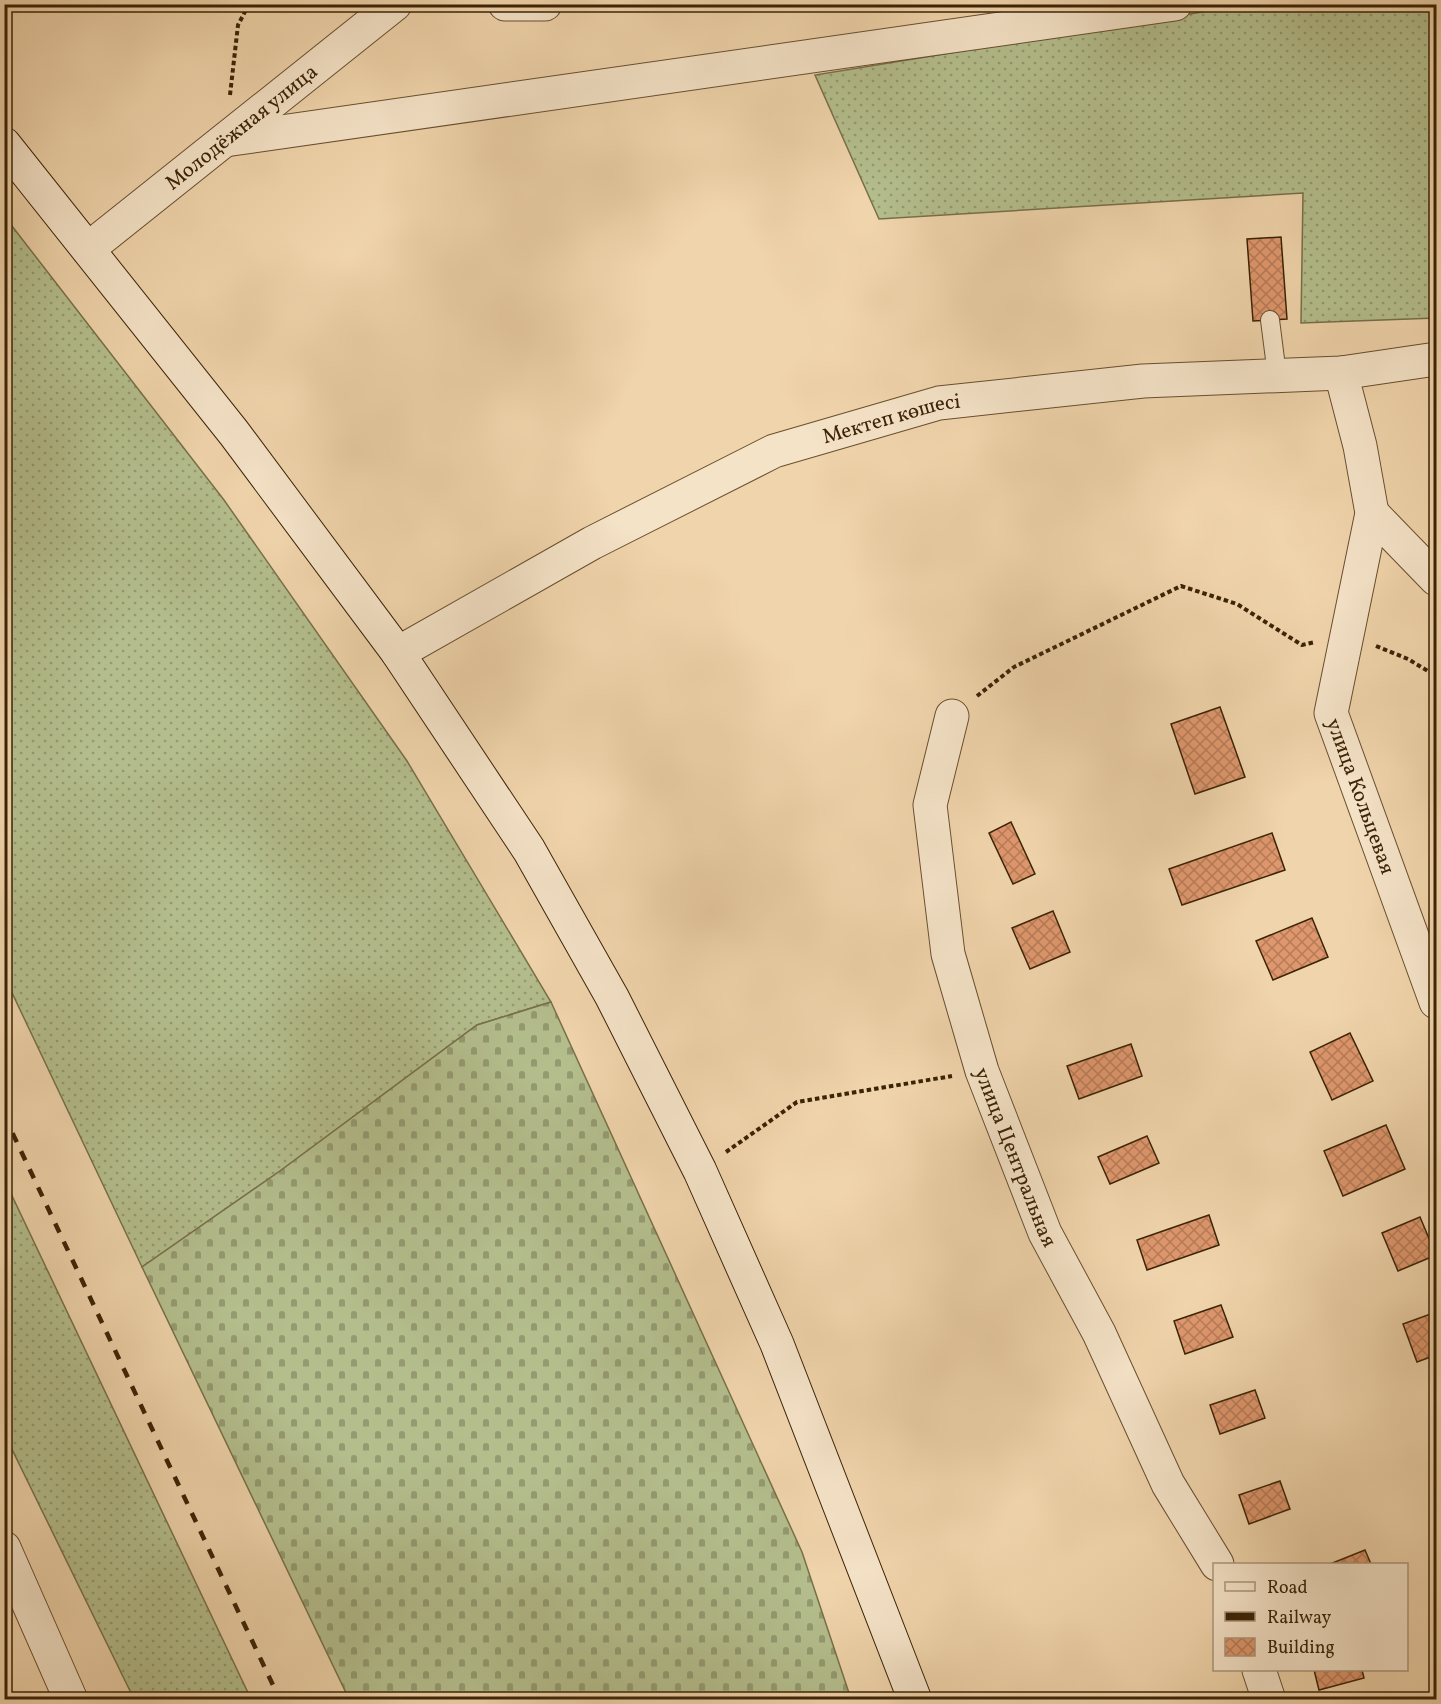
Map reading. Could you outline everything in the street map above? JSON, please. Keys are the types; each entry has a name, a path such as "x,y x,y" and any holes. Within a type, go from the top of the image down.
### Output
{"street":[{"name":"Молодёжная улица","path":"88,249 395,4"},
{"path":"505,4 545,4"},
{"path":"225,140 1175,4"},
{"path":"4,144 234,433 398,653 529,850 612,997 700,1171 777,1344 915,1700"},
{"name":"Мектеп көшесі","path":"398,653 592,543 774,450 939,403 1143,381 1341,373 1437,359"},
{"path":"1341,373 1360,446 1372,513 1437,579"},
{"name":"улица Кольцевая","path":"1372,513 1331,713 1437,1002"},
{"name":"улица Центральная","path":"952,716 930,805 948,954 982,1071 1045,1233 1099,1334 1168,1484 1216,1563"},
{"path":"4,1548 71,1700"},
{"path":"1259,1671 1269,1700"}],"lane":[{"path":"1270,320 1277,375"}],"path":[{"path":"225,140 238,25 249,4"},
{"path":"952,716 1014,667 1180,585 1237,604 1302,645 1348,634 1408,659 1437,676"},
{"path":"700,1171 797,1102 982,1071"}],"green space":[{"path":"1245,5 1436,5 1436,318 1301,323 1303,193 879,219 815,75"},
{"path":"5,217 224,500 407,761 551,1002 477,1025 280,1171 142,1267 5,978"},
{"path":"551,1002 802,1552 851,1699 349,1699 142,1267 280,1171 477,1025"},
{"path":"4,1181 251,1699 134,1699 5,1435"}],"building":[{"path":"1281,237 1287,319 1253,321 1247,239"},
{"path":"1220,707 1245,777 1195,794 1171,724"},
{"path":"1011,822 1035,874 1013,884 989,833"},
{"path":"1272,833 1285,870 1182,905 1169,869"},
{"path":"1053,911 1070,952 1030,969 1012,928"},
{"path":"1312,918 1328,957 1273,980 1256,941"},
{"path":"1350,1033 1373,1081 1332,1100 1310,1052"},
{"path":"1131,1044 1142,1076 1079,1099 1067,1066"},
{"path":"1386,1125 1405,1169 1343,1196 1324,1151"},
{"path":"1147,1136 1159,1163 1110,1184 1098,1157"},
{"path":"1209,1215 1219,1245 1147,1270 1137,1240"},
{"path":"1420,1217 1436,1255 1398,1271 1382,1233"},
{"path":"1221,1305 1233,1337 1185,1354 1174,1321"},
{"path":"1436,1312 1436,1355 1417,1362 1403,1324"},
{"path":"1255,1390 1265,1418 1220,1434 1210,1405"},
{"path":"1280,1481 1290,1509 1249,1524 1239,1495"},
{"path":"1365,1550 1371,1563 1332,1563"},
{"path":"1314,1671 1362,1671 1364,1678 1319,1690"}],"railway":[{"path":"4,1115 280,1700"}]}
